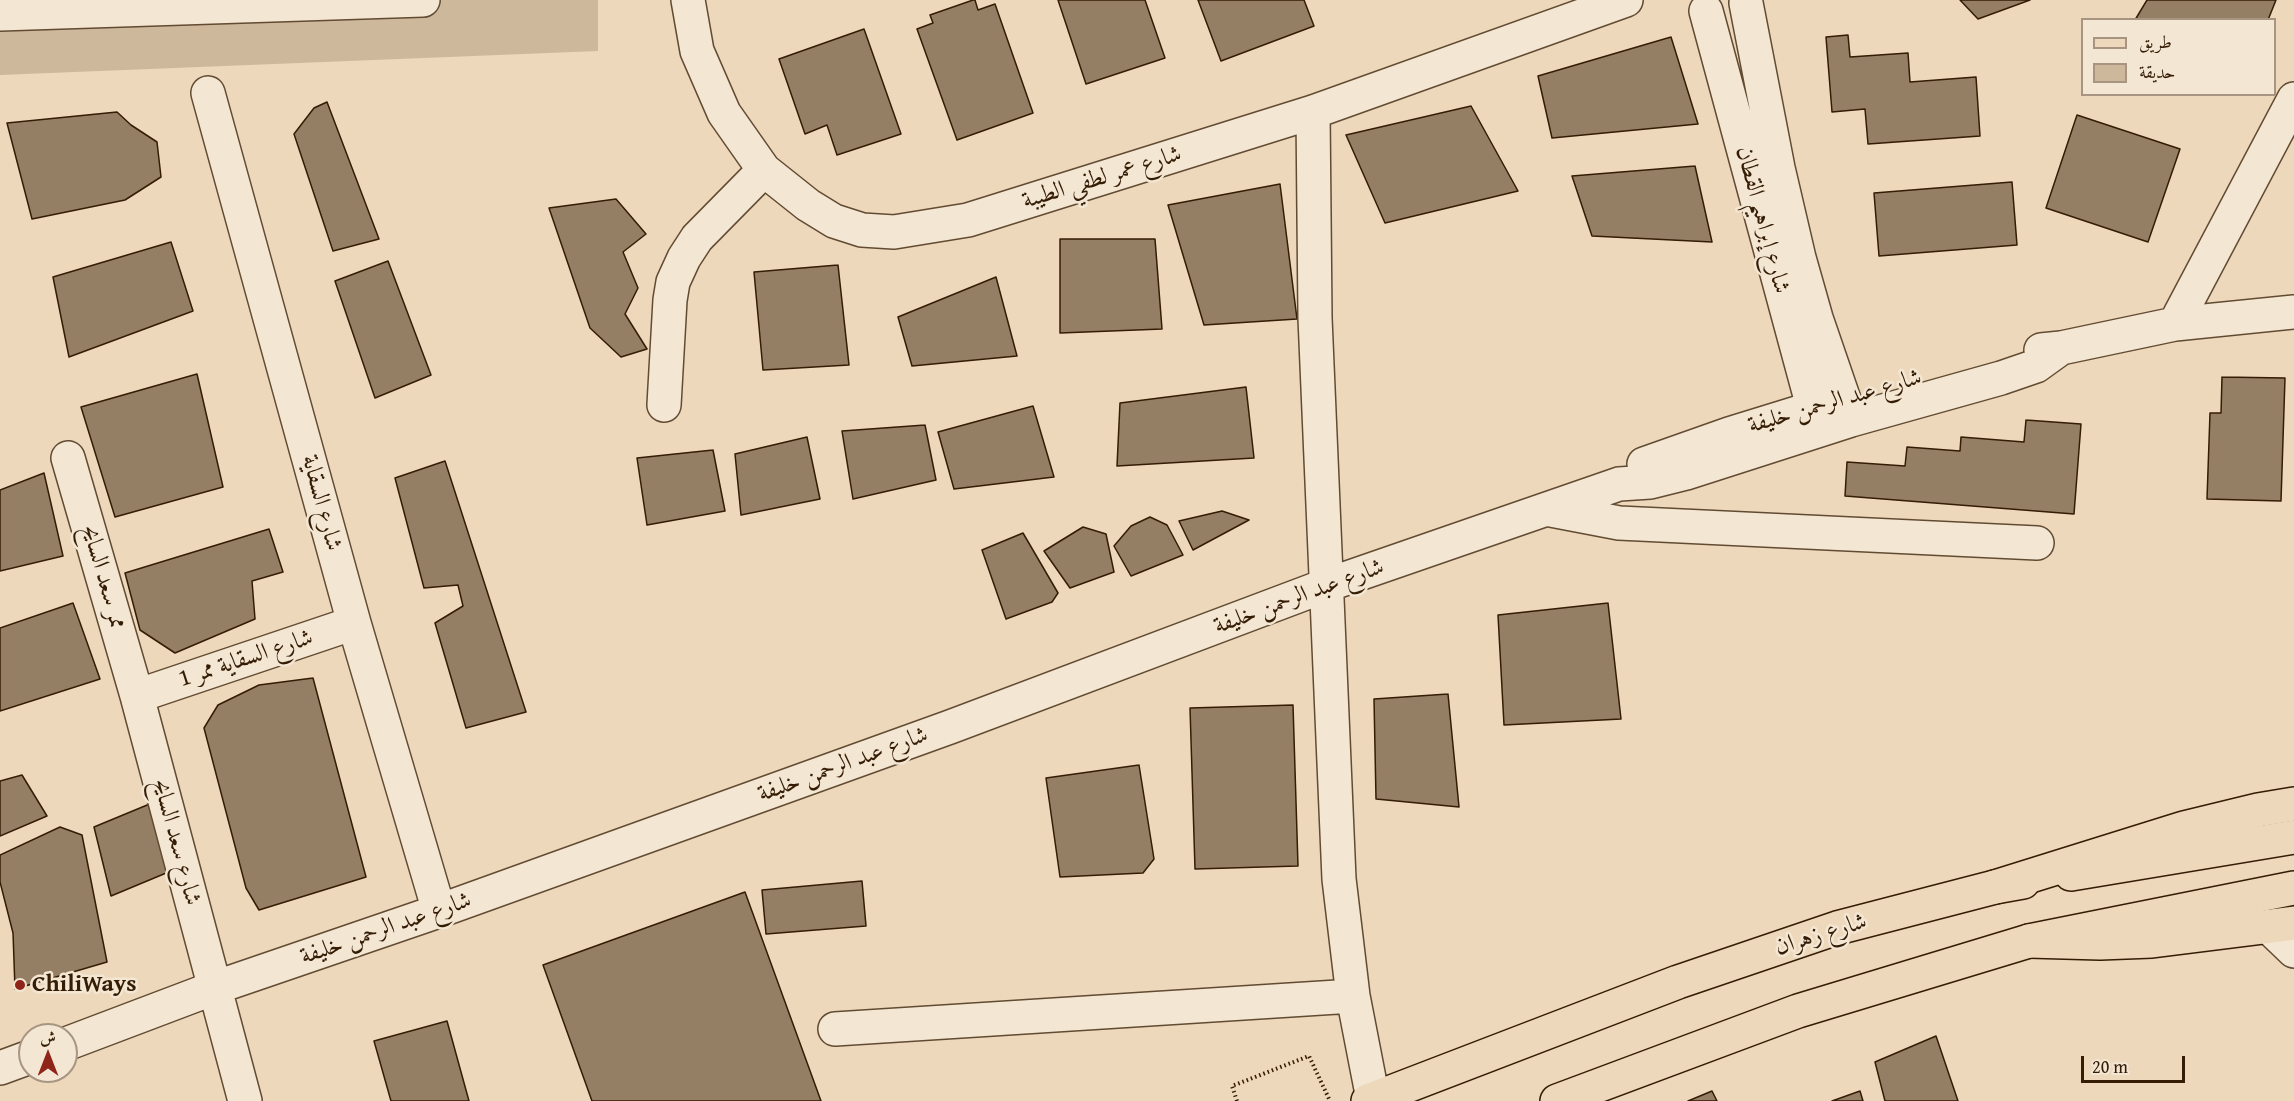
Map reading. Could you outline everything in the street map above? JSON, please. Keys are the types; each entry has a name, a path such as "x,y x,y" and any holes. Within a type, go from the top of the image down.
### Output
{"main road":[{"path":"1995,887 2184,828 2258,810 2294,804"},
{"name":"شارع زهران","path":"1370,1100 1678,982 1837,928 1995,887 2294,837"},
{"path":"1557,1101 1798,1011 2029,941 2294,888"},
{"path":"2029,941 2100,943 2152,941 2281,925"}],"street":[{"path":"0,14 423,0"},
{"name":"شارع عمر لطفي الطيبة","path":"688,0 697,51 719,103 764,170 808,206 834,221 862,230 905,231 968,220 1313,112 1626,0"},
{"path":"1696,5 1726,11 1747,2"},
{"name":"شارع إبراهيم القطان","path":"1747,2 1778,168 1816,318 1832,414"},
{"name":"شارع إبراهيم القطان","path":"1696,5 1832,414"},
{"name":"شارع السقاية","path":"208,93 354,623 439,911"},
{"path":"2175,324 2294,99"},
{"path":"1313,112 1315,318 1339,879 1353,996 1370,1100"},
{"path":"664,405 670,300 674,282 684,258 697,238 764,170"},
{"name":"شارع عبد الرحمن خليفة","path":"78,1039 214,988 439,911 950,727 1327,585 1549,510 1619,484 1643,464 1729,434 2001,378 2036,366 2061,348 2175,324 2294,312"},
{"name":"ممر سعد السايح","path":"68,458 137,696"},
{"path":"1549,510 1619,523 2037,543"},
{"name":"شارع السقاية ممر 1","path":"137,696 354,623"},
{"name":"شارع سعد السايح","path":"137,696 245,1101"},
{"path":"2281,925 2294,951"},
{"path":"836,1029 1353,996"},
{"path":"0,1068 18,1061"}],"path":[{"path":"1237,1101 1232,1086 1309,1056 1330,1101"}],"green space":[{"path":"0,0 598,0 598,51 0,75"}],"building":[{"path":"973,0 978,10 995,4 1033,113 957,140 917,29 933,23 930,15"},
{"path":"1058,0 1145,0 1165,58 1086,84"},
{"path":"1198,0 1304,0 1314,26 1221,61"},
{"path":"1960,0 2030,0 1978,19"},
{"path":"2147,0 2276,0 2269,18 2136,18"},
{"path":"864,29 901,134 837,155 827,125 805,134 779,59"},
{"path":"1848,35 1850,57 1908,53 1910,82 1976,77 1980,136 1868,144 1865,109 1832,112 1826,37"},
{"path":"1671,37 1698,124 1552,138 1538,76"},
{"path":"327,102 379,239 333,251 294,134 314,108"},
{"path":"1471,106 1518,191 1385,223 1346,135"},
{"path":"117,112 131,125 157,142 161,177 125,200 32,219 7,123"},
{"path":"2077,115 2180,149 2148,242 2046,208"},
{"path":"1695,166 1712,242 1592,236 1572,176"},
{"path":"2012,182 2017,245 1879,256 1874,193"},
{"path":"1280,184 1297,319 1204,325 1168,205"},
{"path":"616,199 646,234 623,252 638,288 625,314 647,349 621,357 590,328 549,208"},
{"path":"1060,239 1155,239 1162,329 1060,333"},
{"path":"171,242 193,311 69,357 53,277"},
{"path":"388,261 431,375 375,398 335,281"},
{"path":"838,265 849,365 763,370 754,272"},
{"path":"996,277 1017,356 912,366 898,317"},
{"path":"197,374 223,487 115,517 81,407"},
{"path":"2222,377 2285,378 2281,501 2207,499 2210,413 2221,413"},
{"path":"1246,387 1254,458 1117,466 1120,403"},
{"path":"1033,406 1054,477 954,489 938,432"},
{"path":"2026,420 2081,424 2074,514 1845,496 1847,462 1905,466 1907,447 1960,451 1961,437 2024,442"},
{"path":"925,425 936,480 853,499 842,431"},
{"path":"807,437 820,499 741,515 735,454"},
{"path":"713,450 725,511 647,525 637,458"},
{"path":"445,461 526,712 466,728 435,623 463,606 458,585 424,588 395,478"},
{"path":"44,473 63,556 0,571 0,490"},
{"path":"1222,511 1249,520 1193,550 1179,521"},
{"path":"1150,517 1167,525 1183,555 1131,576 1114,546 1131,526"},
{"path":"1083,527 1106,534 1114,572 1070,588 1044,551"},
{"path":"269,529 283,572 252,581 255,619 175,653 140,630 125,573"},
{"path":"1023,533 1058,593 1052,602 1006,619 982,550"},
{"path":"73,603 100,679 0,711 0,628"},
{"path":"1608,603 1621,719 1504,725 1498,615"},
{"path":"313,678 366,877 259,910 246,888 204,728 218,705 259,685"},
{"path":"1448,694 1459,807 1376,799 1374,699"},
{"path":"1293,705 1298,866 1195,869 1190,708"},
{"path":"1139,765 1154,859 1143,873 1060,877 1046,778"},
{"path":"22,775 47,816 0,836 0,781"},
{"path":"152,803 171,871 111,896 94,827"},
{"path":"60,827 82,835 107,962 15,989 13,933 0,882 0,855"},
{"path":"862,881 866,926 766,934 762,890"},
{"path":"745,892 821,1101 592,1101 543,965"},
{"path":"447,1021 469,1101 391,1101 374,1041"},
{"path":"1936,1036 1958,1101 1885,1101 1875,1062"},
{"path":"1712,1091 1717,1101 1688,1101"},
{"path":"1860,1091 1863,1101 1832,1101"}],"place":[{"name":"ChiliWays","path":"20,985"}]}
